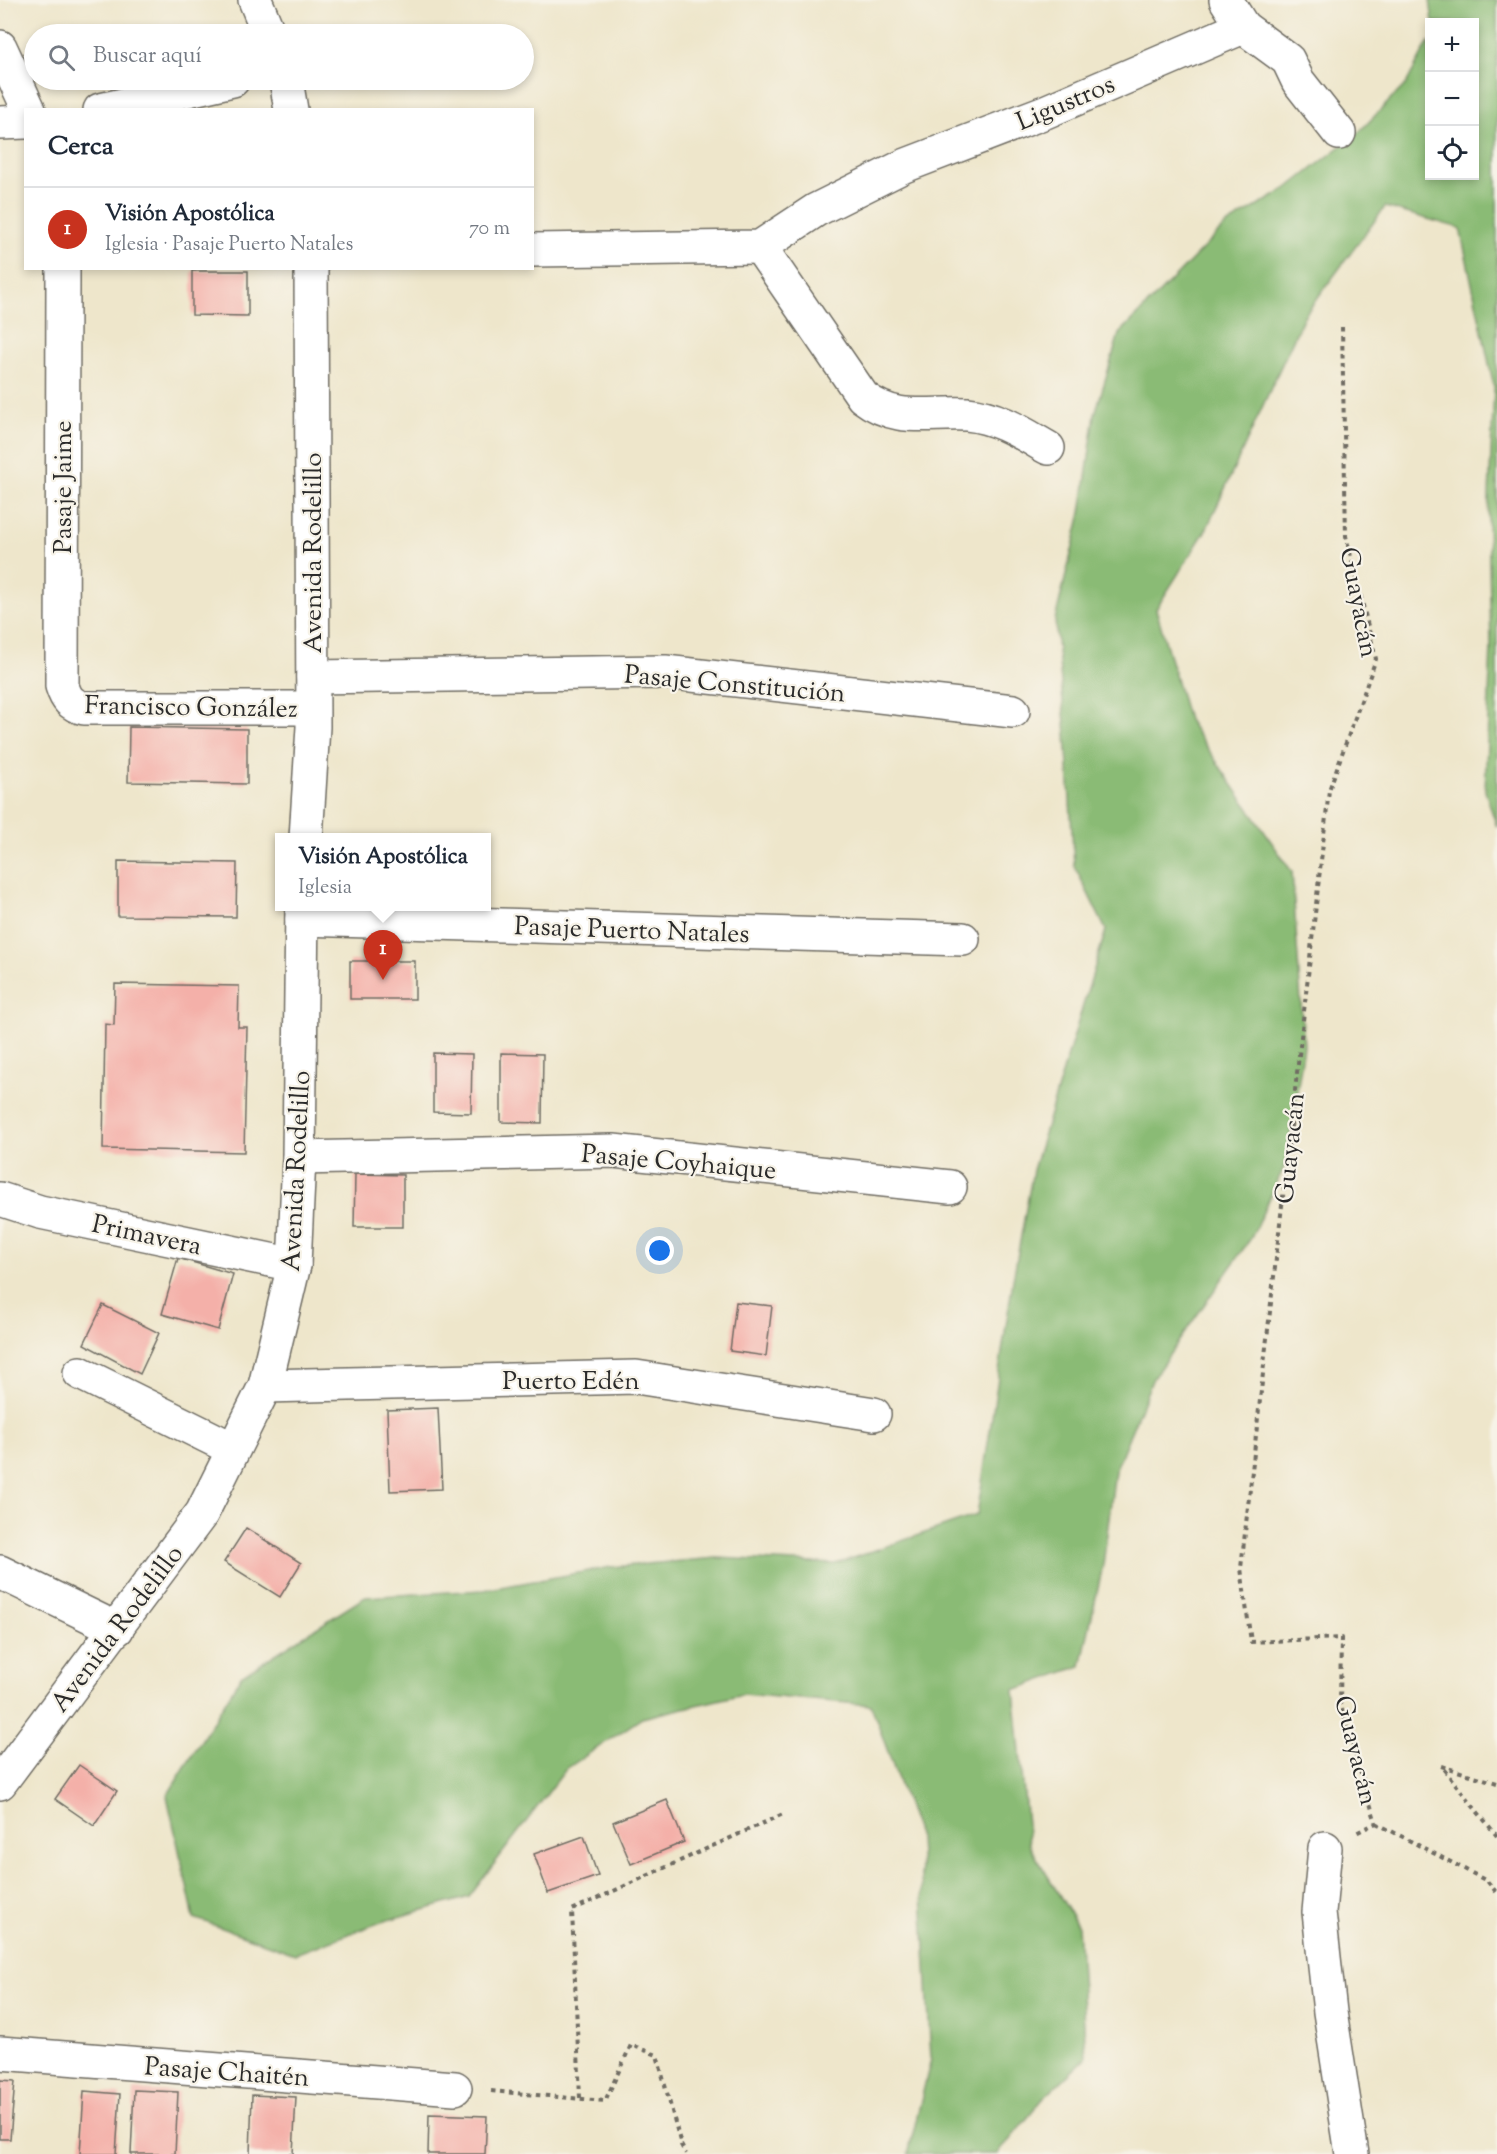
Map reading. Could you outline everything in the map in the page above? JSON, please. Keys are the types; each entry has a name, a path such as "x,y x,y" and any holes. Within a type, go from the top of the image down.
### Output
{"street":[{"path":"255,0 265,24"},
{"name":"Ligustros","path":"760,247 816,210 904,166 1045,112 1234,13 1287,60 1298,81 1339,134"},
{"path":"0,47 27,108"},
{"path":"109,108 189,90"},
{"path":"288,90 291,108"},
{"path":"0,123 24,122"},
{"path":"534,250 760,247 863,397 878,408 902,415 968,414 1004,422 1048,448"},
{"name":"Pasaje Jaime","path":"63,270 62,686 70,702"},
{"name":"Avenida Rodelillo","path":"306,833 312,693 311,270"},
{"name":"Pasaje Constitución","path":"312,693 665,672 1013,711"},
{"name":"Francisco González","path":"70,702 84,708 312,693"},
{"name":"Avenida Rodelillo","path":"0,1783 202,1513 265,1386 294,1265 299,1158 302,913"},
{"name":"Pasaje Puerto Natales","path":"302,913 963,939"},
{"name":"Pasaje Coyhaique","path":"299,1158 614,1151 950,1187"},
{"name":"Primavera","path":"0,1199 40,1212 294,1265"},
{"path":"80,1373 234,1449"},
{"name":"Puerto Edén","path":"265,1386 636,1377 874,1414"},
{"path":"0,1572 117,1629"},
{"path":"1325,1848 1319,1912 1330,2012 1352,2154"},
{"name":"Pasaje Chaitén","path":"0,2054 455,2088"}],"path":[{"name":"Guayacán","path":"1325,1848 1376,1823 1340,1703 1341,1638 1251,1642 1241,1568 1329,790 1376,659 1346,536 1342,327"},
{"path":"1497,1783 1440,1766 1497,1836"},
{"path":"580,2098 572,1910 783,1814"},
{"path":"1376,1823 1487,1881 1497,1893"},
{"path":"455,2088 605,2101 631,2045 657,2055 681,2145 686,2154"}],"green space":[{"path":"1430,0 1497,0 1497,827 1485,791 1491,647 1488,518 1494,387 1460,228 1385,207 1304,316 1206,530 1156,609 1188,720 1292,872 1304,1046 1286,1163 1251,1238 1153,1378 1115,1471 1103,1565 1081,1666 1014,1690 1029,1845 1078,1926 1086,2058 1042,2100 998,2154 908,2154 931,2059 919,1838 871,1705 743,1694 642,1718 566,1769 469,1897 381,1922 295,1954 194,1918 167,1796 241,1676 365,1597 484,1590 611,1567 717,1558 835,1564 977,1515 1013,1280 1033,1170 1106,930 1074,865 1066,734 1055,620 1081,513 1095,414 1119,334 1226,225 1289,187 1359,132 1406,84 1425,48 1425,180 1479,180 1479,18 1432,18"}],"building":[{"path":"192,271 248,271 248,316 192,315"},
{"path":"129,727 247,729 247,784 128,782"},
{"path":"118,861 237,863 236,917 118,916"},
{"path":"350,961 415,961 415,999 350,999"},
{"path":"115,984 239,986 238,1027 247,1027 244,1152 103,1149 105,1024 114,1025"},
{"path":"433,1053 472,1054 471,1113 433,1112"},
{"path":"501,1053 543,1054 542,1123 501,1122"},
{"path":"355,1174 403,1175 403,1227 354,1227"},
{"path":"178,1258 233,1274 218,1330 162,1314"},
{"path":"736,1302 772,1306 766,1356 730,1351"},
{"path":"103,1305 159,1333 140,1374 84,1344"},
{"path":"438,1408 442,1489 390,1491 387,1410"},
{"path":"246,1528 301,1563 280,1597 224,1562"},
{"path":"79,1765 117,1791 94,1826 55,1799"},
{"path":"667,1800 684,1842 631,1864 613,1822"},
{"path":"584,1836 598,1876 548,1893 534,1854"},
{"path":"0,2080 15,2081 10,2139 0,2139"},
{"path":"134,2090 178,2092 175,2154 131,2154"},
{"path":"84,2091 120,2094 116,2154 80,2154"},
{"path":"252,2095 296,2097 293,2154 250,2154"},
{"path":"429,2114 487,2116 485,2154 428,2154"}],"place":[{"name":"Visión Apostólica","path":"383,980"}]}
